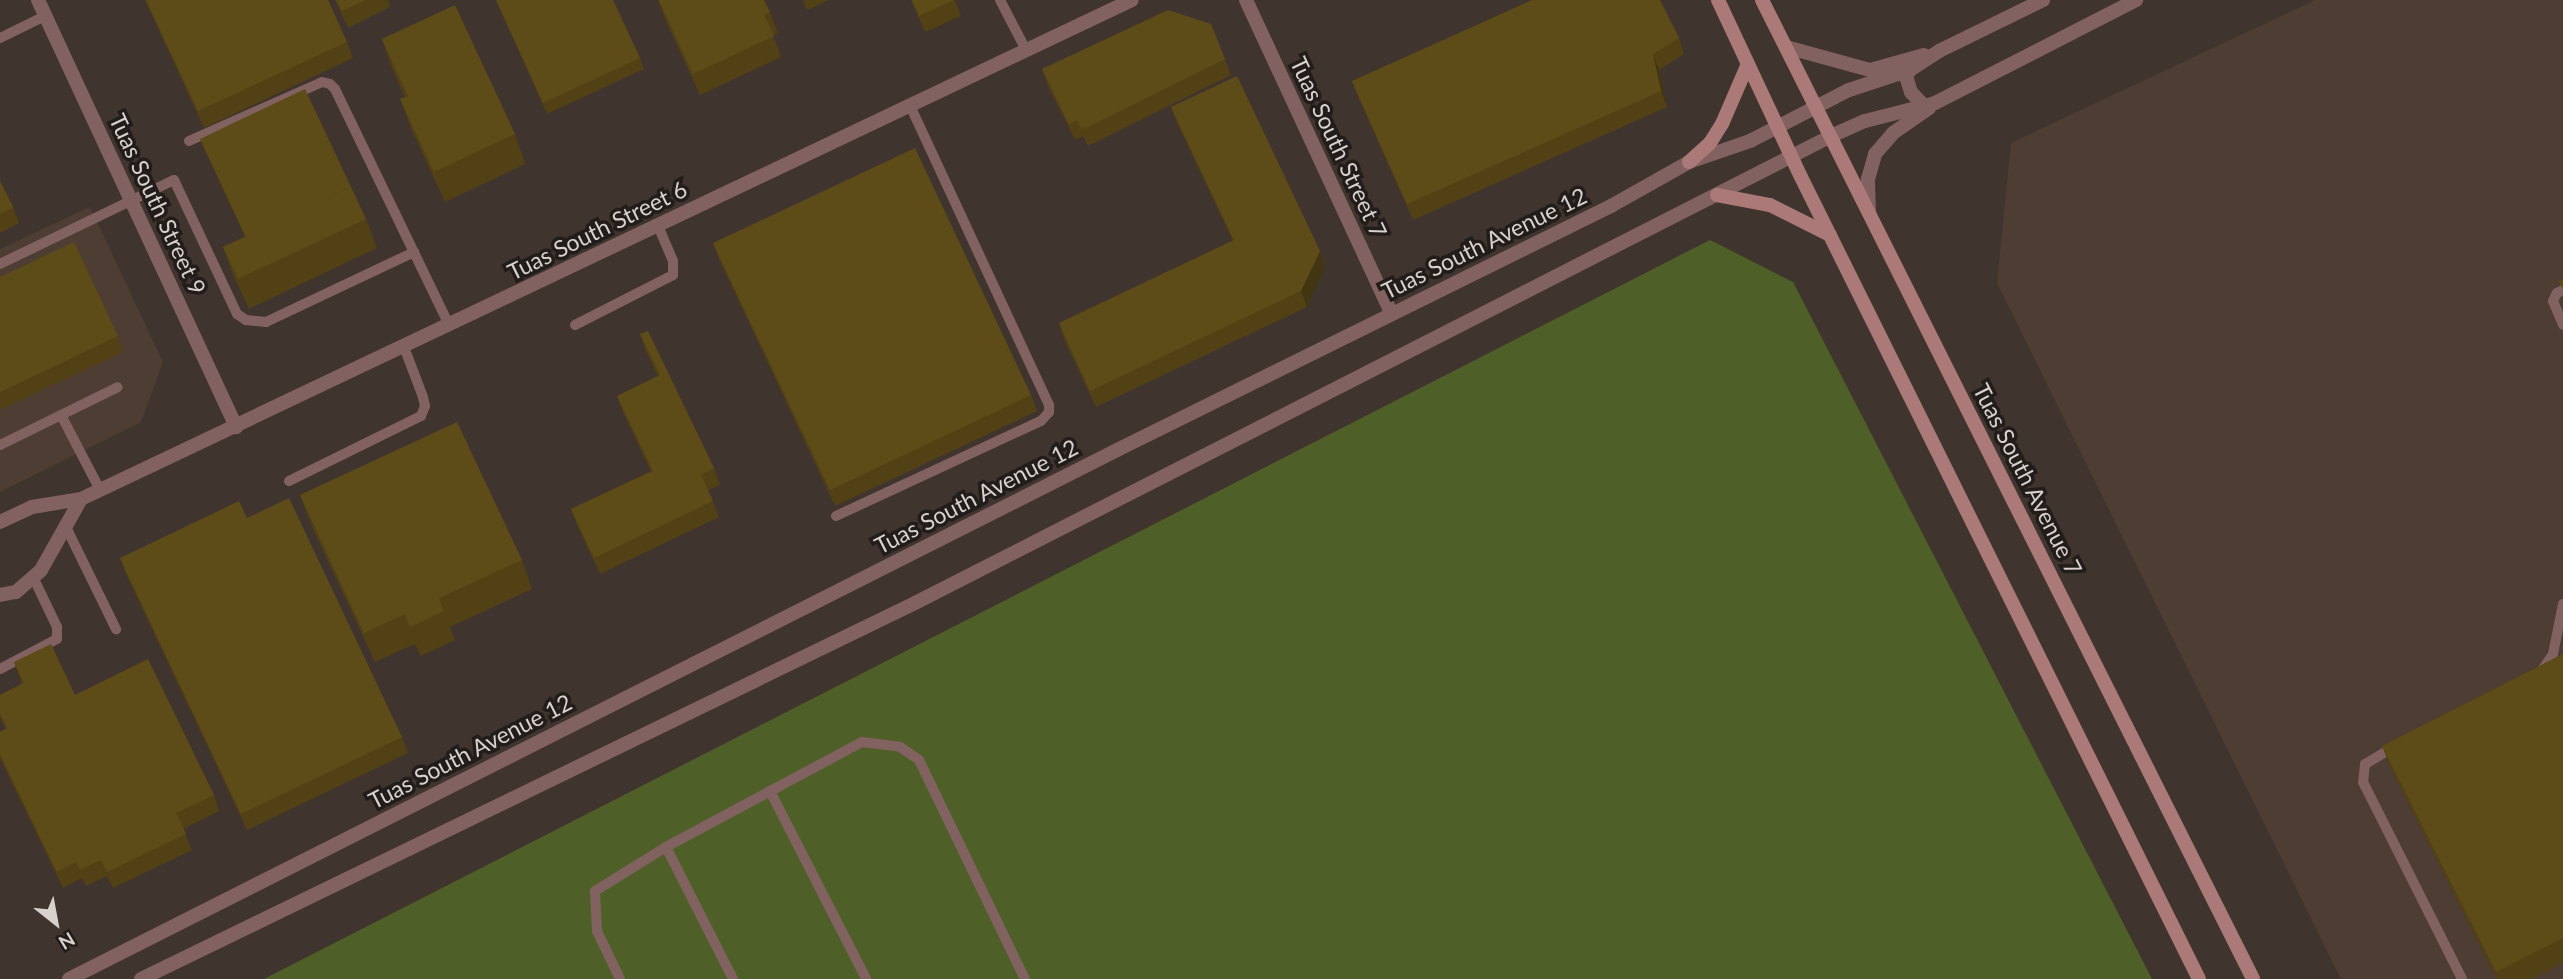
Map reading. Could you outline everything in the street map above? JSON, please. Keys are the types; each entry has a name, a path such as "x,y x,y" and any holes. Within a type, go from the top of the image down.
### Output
{"street":[{"name":"Tuas South Street 9","path":"38,0 236,427"},
{"name":"Tuas South Street 6","path":"0,522 33,507 56,501 81,499 1132,0"},
{"name":"Tuas South Street 7","path":"1246,0 1392,314"},
{"path":"1718,0 1791,158 2199,979"},
{"name":"Tuas South Avenue 7","path":"1762,0 2253,979"},
{"name":"Tuas South Avenue 12","path":"69,979 1611,206 1689,162 1778,128 1849,90 1910,70 1939,51 2043,0"},
{"path":"1869,212 1868,178 1875,154 1893,133 1930,104 2136,0"},
{"path":"1786,47 1870,70 1939,51"},
{"path":"1689,162 1710,143 1722,124 1748,64"},
{"path":"1910,70 1906,76 1911,92 1930,104"},
{"path":"141,979 915,603 1831,136 1866,121 1930,104"},
{"path":"1717,195 1770,205 1830,235"},
{"path":"0,596 16,592 41,570 81,499"}],"lane":[{"path":"1000,0 1026,50"},
{"path":"0,38 45,16"},
{"path":"189,141 322,82 330,84 335,89 449,325"},
{"path":"836,516 1041,421 1049,412 1049,405 910,106"},
{"path":"919,158 931,152"},
{"path":"0,264 174,180 237,314 257,323 266,323 414,252"},
{"path":"575,325 673,275 673,261 658,226"},
{"path":"2563,289 2553,301 2563,325"},
{"path":"289,481 421,416 425,407 423,397 404,347"},
{"path":"0,445 118,387"},
{"path":"61,415 100,490"},
{"path":"66,527 116,629"},
{"path":"0,669 57,639 57,626 33,577"},
{"path":"2532,675 2544,669 2553,654 2563,604"},
{"path":"2409,739 2365,764 2363,782 2462,979"},
{"path":"620,979 597,931 595,891 666,847 862,742 900,747 919,760 1026,979"},
{"path":"770,791 866,979"},
{"path":"666,847 733,979"}],"shaded area":[{"path":"2315,0 2563,0 2563,979 2341,979 1997,283 2011,143"},
{"path":"90,207 163,362 141,422 0,492 0,249"}],"green space":[{"path":"1710,240 1793,282 2152,979 264,979"}],"building":[{"path":"146,0 328,0 347,42 198,111"},
{"path":"336,0 366,0 342,11"},
{"path":"496,0 613,0 640,58 543,103"},
{"path":"659,0 764,0 770,12 764,15 774,36 693,74"},
{"path":"912,0 954,0 919,16"},
{"path":"1532,0 1660,0 1679,38 1653,54 1661,91 1407,204 1352,81"},
{"path":"455,5 515,134 434,172 400,99 408,96 382,39"},
{"path":"1168,10 1211,24 1225,59 1082,130 1077,120 1069,124 1042,69"},
{"path":"1237,76 1320,251 1301,291 1090,391 1059,323 1234,240 1171,107"},
{"path":"305,89 351,187 246,237 200,139"},
{"path":"915,148 1031,395 830,490 713,243"},
{"path":"0,181 13,207 0,214"},
{"path":"351,187 366,219 238,279 223,247"},
{"path":"74,242 118,336 0,392 0,277"},
{"path":"648,331 714,468 701,475 713,501 594,558 571,509 653,471 617,396 660,375 640,334"},
{"path":"457,422 522,560 439,598 444,611 410,627 405,614 364,633 300,495"},
{"path":"289,498 402,737 241,814 120,558 239,501 247,518"},
{"path":"51,644 75,695 148,659 214,795 176,813 186,834 107,872 101,860 80,870 76,862 57,872 0,754 0,732 7,728 0,713 0,695 24,683 14,662"},
{"path":"2563,654 2563,938 2496,972 2382,746"}]}
